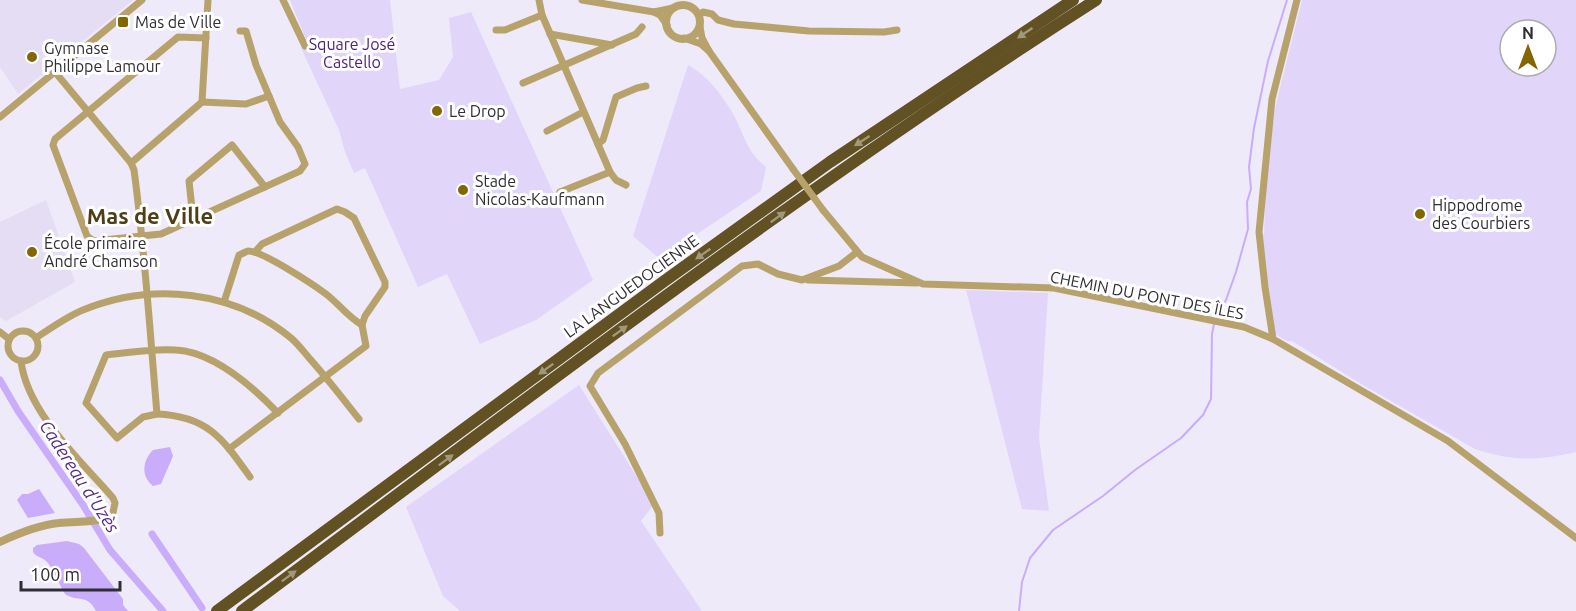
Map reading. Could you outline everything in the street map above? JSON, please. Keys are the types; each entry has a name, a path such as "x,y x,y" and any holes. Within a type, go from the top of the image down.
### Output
{"highway":[{"name":"LA LANGUEDOCIENNE","path":"217,611 663,282 830,162 1073,0"},
{"name":"LA LANGUEDOCIENNE","path":"242,611 553,380 800,201 935,107 1096,0"}],"street":[{"path":"0,117 142,0"},
{"path":"202,102 208,0"},
{"path":"283,0 305,46"},
{"path":"539,0 542,15 610,172 616,180 626,185"},
{"path":"582,0 654,12 664,19 672,35 701,44 709,51"},
{"path":"696,0 699,27 704,45 709,51"},
{"path":"1273,339 1259,232 1272,99 1297,0"},
{"path":"654,12 676,5 687,5 698,14"},
{"path":"667,25 667,16 676,5"},
{"path":"698,14 707,12 718,20 734,24 808,31 884,32 897,30"},
{"path":"496,30 505,30 542,15"},
{"path":"523,83 636,34 642,27"},
{"path":"684,38 692,36 699,27"},
{"path":"206,38 178,38 55,139 53,145 87,236 94,241 161,234 300,171 305,164 298,147 280,122 256,65 249,37 246,31 240,31"},
{"path":"550,34 612,45"},
{"name":"CHEMIN DU PONT DES ÎLES","path":"709,51 823,210 862,257 923,284 1054,288 1244,327 1273,339 1448,441 1576,538"},
{"path":"54,72 131,163 134,170 157,414"},
{"path":"598,144 603,140 616,97 646,86"},
{"path":"131,163 202,102 246,104 269,96"},
{"path":"547,131 584,112"},
{"path":"193,218 189,181 232,145 265,187"},
{"path":"560,192 610,172"},
{"path":"230,449 366,346 362,325 385,287 385,282 354,218 336,209 262,244 255,252"},
{"path":"224,302 239,255 246,251 255,252 328,295 352,319 362,325"},
{"path":"802,280 839,266 857,252"},
{"path":"660,533 659,513 625,444 590,386 598,373 742,266 758,264 778,274 802,280 923,284"},
{"path":"36,338 83,310 114,299 147,293 176,293 224,302 260,316 292,339 325,376 359,420"},
{"path":"20,331 29,332 36,338 37,352 31,359 21,361 12,357 9,352 9,339 20,331"},
{"path":"0,332 9,339"},
{"path":"250,477 230,449 212,431 186,417 157,414 143,417 117,438 86,403 106,355 177,350 201,356 229,371 256,390 278,413"},
{"path":"0,542 20,532 55,523 104,520 111,517 115,503 44,417 25,381 21,361"}],"shaded area":[{"path":"0,0 133,0 18,94 0,67"},
{"name":"École primaire André Chamson","path":"46,200 75,282 6,321 0,317 0,222"},
{"path":"170,447 173,456 161,484 153,486 146,478 144,468 147,458 153,450"},
{"path":"39,489 55,513 28,518 17,500 22,494"},
{"path":"67,541 84,548 123,599 123,605 128,611 96,611 93,605 86,600 65,594 46,561 33,552 33,548 37,545"}],"green space":[{"name":"Stade Nicolas-Kaufmann","path":"290,0 390,0 400,89 439,80 453,57 449,18 471,12 593,280 536,320 480,344 447,274 418,287 365,168 354,173 339,130 301,48 308,44"},
{"name":"Hippodrome des Courbiers","path":"1302,0 1576,0 1576,452 1549,457 1513,458 1475,449 1363,385 1292,341 1287,341 1275,334 1261,234 1264,234 1266,178 1275,108"},
{"path":"688,65 701,74 718,92 732,112 753,154 766,167 761,191 660,259 633,236"},
{"path":"966,290 1048,293 1039,438 1049,511 1022,509"},
{"path":"579,385 654,504 641,521 702,611 460,611 443,596 406,507"}],"waterway":[{"path":"1215,318 1226,300 1248,229 1247,202 1251,189 1249,167 1254,128 1268,61 1287,0"},
{"path":"1019,611 1022,582 1030,558 1053,530 1181,438 1203,415 1211,399 1214,324"},
{"name":"Cadereau d'Uzès","path":"0,380 110,550 163,611"},
{"path":"152,534 202,608"}],"place":[{"name":"Mas de Ville","path":"123,22"},
{"name":"Gymnase Philippe Lamour","path":"32,57"},
{"name":"Le Drop","path":"437,111"},
{"name":"Stade Nicolas-Kaufmann","path":"463,190"},
{"name":"Hippodrome des Courbiers","path":"1420,214"},
{"name":"École primaire André Chamson","path":"32,252"}],"district":[{"name":"Mas de Ville","path":"150,215"}],"park label":[{"name":"Square José Castello","path":"352,53"}]}
